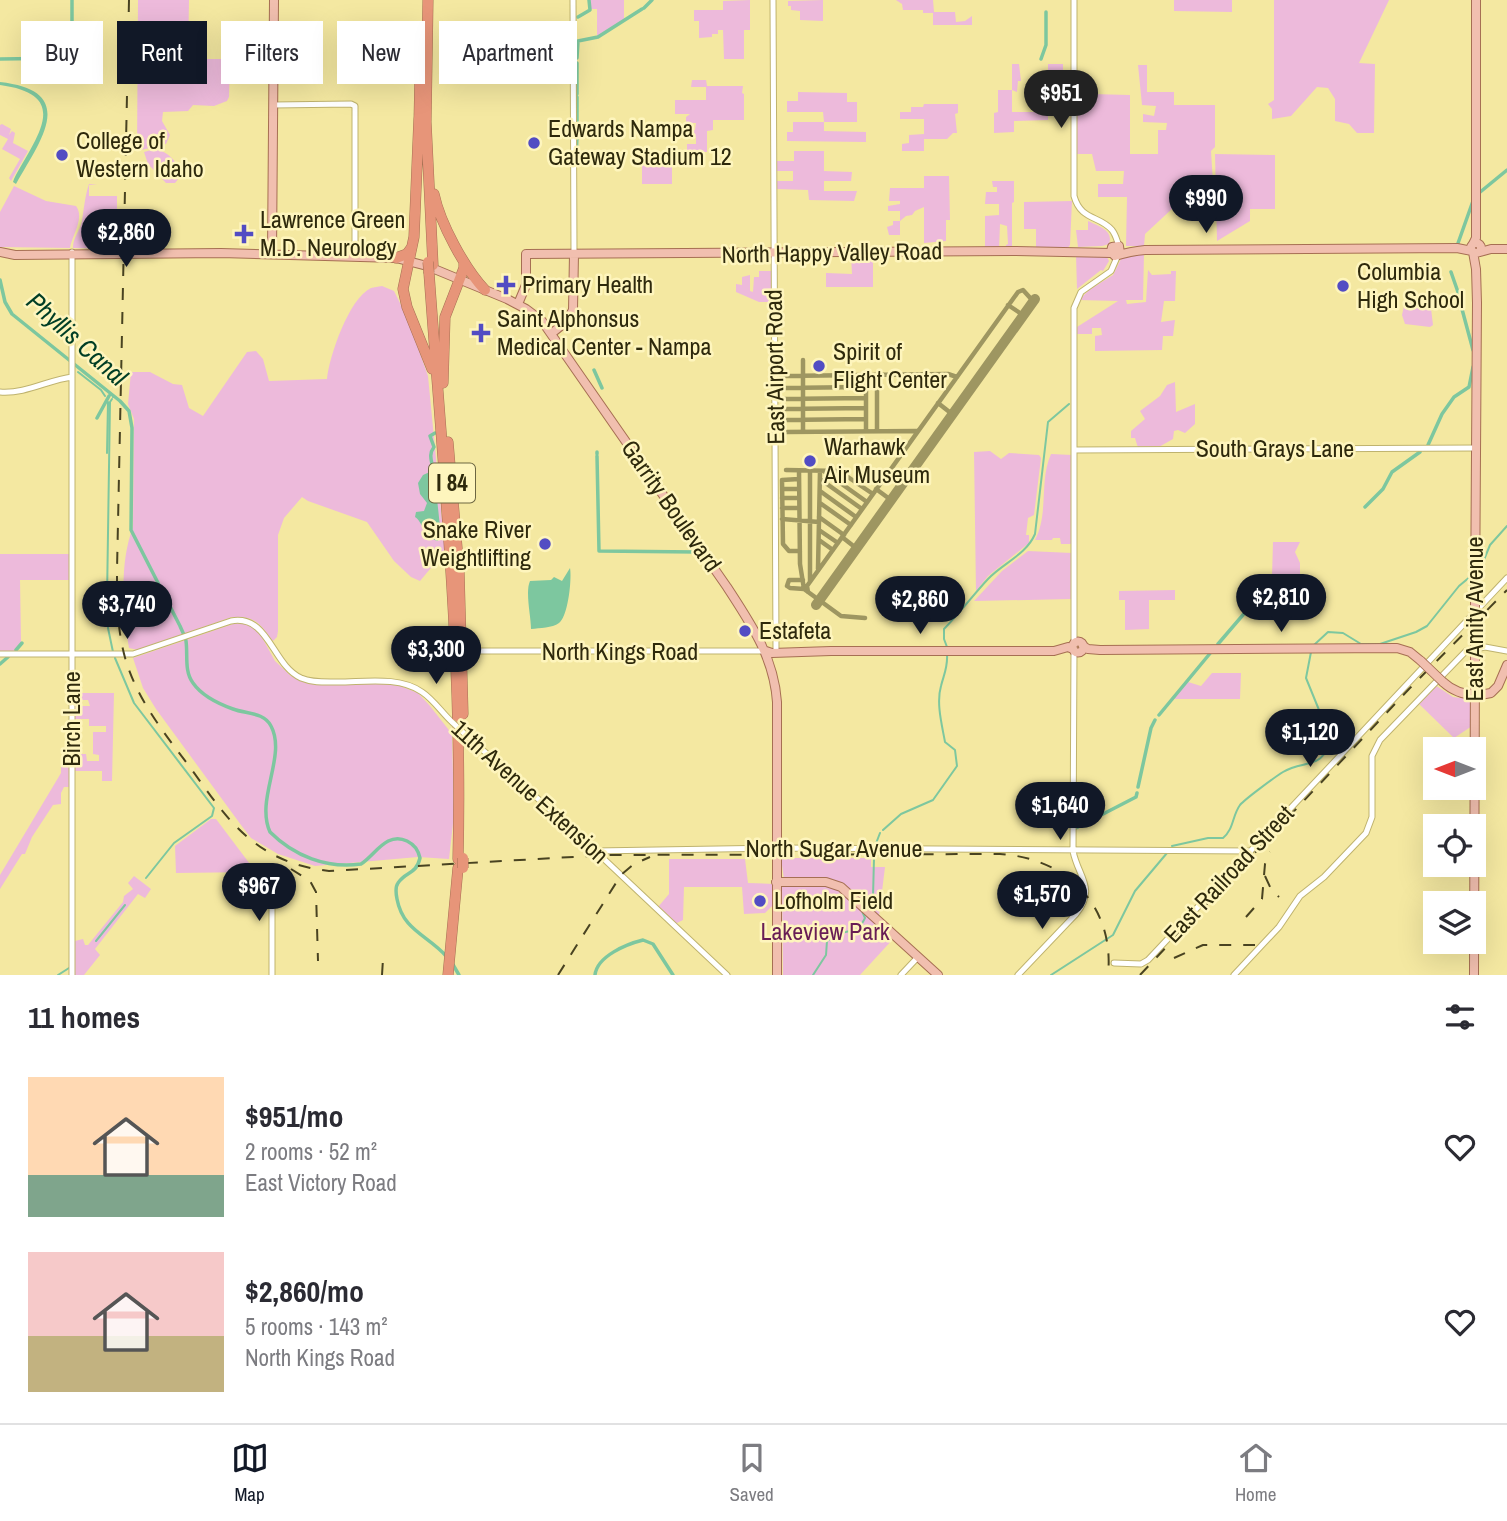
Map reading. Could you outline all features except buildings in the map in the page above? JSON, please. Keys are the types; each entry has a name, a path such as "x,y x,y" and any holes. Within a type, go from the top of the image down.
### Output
{"highway":[{"name":"I 84","path":"422,0 419,118 460,583 463,690 461,863 451,967"},
{"name":"I 84","path":"428,0 427,156 431,269 454,623 461,863 451,967"},
{"path":"419,118 413,245 403,289 404,299 426,350 438,400"},
{"path":"427,156 435,202 472,277 485,290"},
{"path":"396,258 407,255 413,245"},
{"path":"396,258 405,265 406,272"},
{"path":"443,383 444,325 464,268 463,261"},
{"path":"454,294 461,286 472,285"}],"main road":[{"path":"272,254 274,0"},
{"name":"East Amity Avenue","path":"1474,975 1476,0"},
{"path":"260,254 270,250 273,242"},
{"path":"273,242 283,254"},
{"path":"1476,248 1507,249"},
{"name":"North Happy Valley Road","path":"518,304 526,285 529,258 574,254 1476,248"},
{"name":"Garrity Boulevard","path":"5,253 283,254 396,258 485,290 518,304 537,316 552,333 727,587 766,651 776,694 781,882"},
{"path":"552,333 567,321 573,310 574,254"},
{"name":"North Kings Road","path":"766,651 1048,650 1077,647 1100,650 1397,648 1410,652 1455,692 1474,694"},
{"name":"North Kings Road","path":"766,651 793,652"},
{"path":"1474,694 1487,694 1495,690 1507,664"},
{"name":"Garrity Boulevard","path":"778,848 781,882 778,975"},
{"path":"781,882 826,882 845,888 938,975"}],"street":[{"path":"573,0 574,254"},
{"name":"East Airport Road","path":"773,0 776,650"},
{"path":"1018,975 1076,914 1086,894 1073,850 1074,667 1077,647 1074,625 1075,304 1083,290 1108,274 1114,266 1116,251 1114,233 1107,226 1084,214 1074,196 1074,0"},
{"path":"274,104 354,105 355,256"},
{"name":"Birch Lane","path":"72,254 72,975"},
{"path":"0,392 27,390 55,379 72,378"},
{"name":"South Grays Lane","path":"1074,450 1476,448"},
{"name":"East Railroad Street","path":"1114,963 1146,962 1507,578"},
{"name":"11th Avenue Extension","path":"0,654 130,654 231,621 248,621 260,629 282,663 300,677 318,682 392,682 409,685 427,696 468,737 727,975"},
{"path":"1234,975 1279,928 1300,897 1324,877 1366,833 1372,811 1372,756 1380,740 1465,651 1485,647 1507,652"},
{"name":"North Kings Road","path":"474,649 480,652 536,653 766,651"},
{"name":"North Sugar Avenue","path":"595,851 778,848 1251,851"},
{"path":"272,871 272,975"},
{"path":"901,975 918,957"}],"green space":[{"path":"138,0 189,0 189,21 138,21"},
{"path":"589,0 624,0 624,19 602,36 597,36 597,9 590,9"},
{"path":"750,0 750,30 744,30 744,59 724,59 723,30 718,30 718,34 712,34 712,37 699,38 699,21 694,21 694,10 723,10 723,1"},
{"path":"823,0 823,21 800,20 800,11 791,10 791,6 788,6 788,1"},
{"path":"896,0 933,0 934,12 955,12 956,22 965,21 972,16 972,25 933,25 933,13 903,10 902,4"},
{"path":"1174,0 1232,0 1232,12 1174,11"},
{"path":"1274,0 1389,0 1359,63 1375,64 1374,133 1357,133 1349,124 1335,121 1335,99 1328,88 1317,87 1291,116 1272,119 1272,109 1268,104 1274,100"},
{"path":"207,59 221,59 221,84 229,84 227,101 214,106 193,105 188,111 163,112 162,121 170,135 166,144 137,151 137,84 207,84"},
{"path":"1012,64 1019,64 1021,81 1018,81 1017,92 1012,90"},
{"path":"1048,64 1063,64 1063,91 1072,92 1072,107 1070,96 1063,96 1063,112 1048,112"},
{"path":"1138,65 1147,65 1147,92 1174,92 1174,105 1215,105 1215,147 1211,151 1213,185 1188,194 1145,234 1144,246 1126,246 1127,197 1098,197 1098,184 1123,184 1124,171 1096,171 1092,154 1077,154 1077,85 1090,85 1091,94 1130,95 1130,154 1158,154 1158,130 1166,130 1167,123 1143,122 1143,114 1154,116 1156,106 1142,105"},
{"path":"692,80 706,80 707,86 743,86 744,120 713,120 713,130 707,131 707,152 687,152 687,144 696,144 696,137 675,137 675,133 688,135 688,130 695,130 696,123 686,123 686,117 690,114 675,114 675,100 706,100 706,87 691,87"},
{"path":"998,90 1012,90 1012,112 1048,112 1048,120 1014,121 1014,132 994,133"},
{"path":"798,92 847,93 847,102 857,102 857,122 824,122 823,112 787,112 787,101 798,101"},
{"path":"924,104 958,104 958,113 955,114 957,133 947,139 924,139 924,151 902,151 902,144 909,143 909,135 924,134 924,119 900,119 900,112 911,112 911,107 923,107"},
{"path":"793,122 824,122 824,131 866,132 866,142 787,141 787,132 793,132"},
{"path":"2,124 11,129 9,135 12,131 15,133 13,143 28,151 11,181 9,178 20,159 2,149 8,139 0,135"},
{"path":"155,149 166,153 178,167 175,183 166,183 148,164 144,152"},
{"path":"794,151 824,151 824,171 852,172 851,181 824,181 824,191 857,191 854,201 809,200 808,190 776,189 776,181 793,181 793,171 776,171 776,161 794,161"},
{"path":"642,152 655,152 655,160 672,160 672,184 642,184"},
{"path":"1215,154 1275,155 1275,209 1250,209 1250,221 1217,241"},
{"path":"924,176 949,176 950,220 946,220 946,241 924,243 924,207 900,221 900,211 888,211 888,206 900,204 900,201 889,201 890,188 924,188"},
{"path":"992,181 1014,181 1012,250 1006,250 1007,226 1000,224 999,250 985,250 985,216 999,215 999,204 985,204 986,192 997,192"},
{"path":"89,184 97,185 89,185 89,196 117,196 117,211 105,210 91,219 89,224 97,237 106,238 111,249 73,248 82,221"},
{"path":"14,186 46,201 76,206 79,221 70,248 0,247 0,212"},
{"path":"1072,201 1070,245 1067,249 1036,249 1036,229 1024,229 1024,202"},
{"path":"893,221 900,221 900,235 889,235 887,227 893,225"},
{"path":"1088,221 1107,232 1109,244 1078,247 1076,230 1088,230"},
{"path":"1144,254 1143,300 1126,300 1127,304 1146,302 1148,270 1152,275 1171,274 1171,271 1176,271 1175,301 1164,301 1161,322 1175,320 1173,336 1163,336 1162,350 1095,351 1095,336 1102,335 1101,328 1092,328 1092,334 1077,334 1077,327 1118,301 1079,300 1089,290 1113,275 1122,257"},
{"path":"851,255 873,255 873,287 826,287 826,273 852,274"},
{"path":"1076,255 1107,257 1109,261 1103,271 1077,289"},
{"path":"759,271 772,271 772,302 759,302 736,292 736,284 742,285 742,277 750,275 750,291 753,292 754,277 759,277"},
{"path":"382,286 394,291 408,319 428,376 445,551 420,581 411,577 394,561 367,522 302,497 284,518 278,535 278,631 273,641 252,619 232,617 138,650 129,648 124,572 133,527 134,419 128,404 131,372 150,372 173,384 182,385 189,408 203,416 247,352 256,351 263,359 269,381 327,379 336,343 355,303 371,288"},
{"path":"1414,297 1430,300 1433,325 1430,327 1405,324 1402,315 1404,306"},
{"path":"1175,382 1176,412 1195,404 1195,424 1185,433 1174,431 1173,439 1157,448 1138,448 1135,438 1131,438 1131,431 1145,419 1140,411 1160,396 1167,385"},
{"path":"990,451 1001,459 1009,453 1039,455 1041,458 1034,515 1028,518 1026,535 1029,535 1029,543 988,576 976,591 974,452"},
{"path":"1051,454 1072,455 1073,544 1061,544 1060,538 1035,540 1042,519 1045,475"},
{"path":"1273,542 1300,542 1295,552 1300,563 1300,579 1272,577"},
{"path":"1028,551 1072,553 1072,599 974,601 1002,571"},
{"path":"0,554 71,554 69,580 20,580 21,642 15,652 0,652"},
{"path":"1175,590 1175,600 1149,600 1149,629 1125,630 1125,600 1119,600 1119,591"},
{"path":"236,623 258,630 275,661 291,676 309,684 381,683 400,686 418,693 430,706 452,734 454,815 449,859 418,857 315,866 278,854 251,838 156,709 143,688 133,658"},
{"path":"1212,673 1241,673 1240,699 1174,699 1188,682 1201,686"},
{"path":"1435,685 1453,697 1470,699 1472,726 1453,737 1418,703"},
{"path":"75,693 114,693 112,781 102,781 102,771 74,771 75,754 86,754 87,761 99,761 99,755 93,754 93,732 106,732 106,726 89,726 89,719 75,719 75,706 90,706 88,700 75,700"},
{"path":"61,765 70,765 70,787 64,787 61,804 53,805 32,837 25,854 22,854 0,889 0,875 61,773"},
{"path":"211,819 216,819 256,872 176,873 175,846"},
{"path":"781,858 871,858 871,867 885,867 879,916 849,889 784,879"},
{"path":"669,859 745,859 748,883 774,884 774,904 765,913 744,914 742,887 684,887 683,920 675,924 658,907 669,894"},
{"path":"134,876 151,889 145,898 138,894 95,949 100,955 84,975 75,975 75,941 83,939 85,945 88,945 123,902 124,896 133,889 128,883"},
{"name":"Lakeview Park","path":"782,886 837,888 894,938 860,975 783,975"}],"shaded area":[{"path":"0,82 25,87 40,96 47,107 43,135 16,184 14,179 43,120 42,108 36,98 23,90 0,85"},
{"path":"434,470 440,527 438,541 430,537 415,517 416,512 424,511 427,503 420,494 418,483 423,475"},
{"path":"570,568 569,597 562,619 553,626 531,629 528,598 530,581 551,580 554,577 562,581"}],"waterway":[{"path":"0,59 69,58 72,53 72,0"},
{"path":"578,17 590,10 589,0"},
{"path":"644,8 652,0"},
{"path":"577,58 578,41 598,37 642,9"},
{"path":"1041,59 1046,45 1046,12"},
{"path":"577,84 577,94"},
{"path":"577,97 577,134"},
{"path":"576,158 577,137"},
{"path":"1479,193 1507,170"},
{"path":"1457,246 1473,201"},
{"path":"1451,272 1459,295"},
{"name":"Phyllis Canal","path":"0,280 5,302 12,314 129,411 132,428 131,530 184,635 187,668 193,683 217,702 264,718 271,726 275,751 266,806 270,832 300,854 324,862 348,865 361,864 393,839 410,843 416,848 420,858 416,867 397,885 396,895 400,910 410,926 447,957"},
{"path":"1459,298 1473,350"},
{"path":"1428,445 1442,414 1454,397 1469,387 1473,367"},
{"path":"594,370 602,388"},
{"name":"Phyllis Canal","path":"78,372 105,396"},
{"path":"97,418 109,396"},
{"path":"112,399 107,599 108,628 113,652"},
{"path":"107,453 108,402"},
{"path":"947,647 944,629 994,573 1026,548 1035,534 1048,422 1069,404"},
{"path":"433,470 431,455 434,447 430,436 435,433"},
{"path":"1365,507 1383,489 1392,472 1420,452"},
{"path":"597,456 599,551 700,554"},
{"path":"1479,572 1490,545 1507,526"},
{"path":"1314,645 1328,632 1343,633 1361,644 1380,644 1416,632 1427,626 1459,586 1471,576"},
{"path":"1218,644 1273,580"},
{"path":"16,650 22,643"},
{"path":"1159,715 1212,651"},
{"path":"1172,846 1208,838 1223,838 1229,831 1240,805 1248,798 1283,772 1318,760 1324,755 1330,737 1306,678 1311,652"},
{"path":"883,830 901,814 933,800 957,766 955,750 945,742 939,707 947,654"},
{"path":"0,664 8,657"},
{"path":"115,658 134,703 214,808 212,816 174,843 146,878"},
{"path":"1138,787 1155,720"},
{"path":"1076,828 1136,797 1137,793"},
{"path":"875,846 880,833"},
{"path":"1051,975 1113,935 1135,891 1167,853"},
{"path":"867,904 872,902 873,897 874,858"},
{"path":"96,941 125,905"},
{"path":"813,975 826,955 827,941 841,933 859,929 865,918 862,911"},
{"name":"Phyllis Canal","path":"595,975 597,968 607,957 621,948 643,940 653,944 673,975"},
{"name":"Phyllis Canal","path":"452,963 459,975"},
{"path":"58,975 69,968"}],"taxiway":[{"path":"808,592 807,586 1018,292 1023,290 1033,301"},
{"path":"1008,305 1023,315"},
{"path":"803,360 803,432"},
{"path":"781,376 948,374 957,377"},
{"path":"866,375 866,431"},
{"path":"877,375 877,431"},
{"path":"781,388 866,387"},
{"path":"781,399 866,398"},
{"path":"938,403 952,414"},
{"path":"784,409 866,408"},
{"path":"784,420 866,419"},
{"path":"785,432 917,431"},
{"path":"786,470 839,471 873,494"},
{"path":"799,471 800,564 804,589 841,616 865,618"},
{"path":"810,471 810,581"},
{"path":"818,569 820,471"},
{"path":"825,472 867,502"},
{"path":"799,479 782,480 783,544 789,551 800,551"},
{"path":"820,479 862,509"},
{"path":"782,489 799,489"},
{"path":"876,489 891,500"},
{"path":"820,491 856,517"},
{"path":"782,498 799,498"},
{"path":"820,503 851,525"},
{"path":"782,508 799,508"},
{"path":"819,517 844,535"},
{"path":"782,519 819,522"},
{"path":"819,530 838,543"},
{"path":"842,537 856,548"},
{"path":"819,540 833,550"},
{"path":"803,580 789,580 787,586 804,589"}],"runway":[{"path":"816,605 1035,299"}],"railway":[{"path":"129,0 117,570 119,627 126,661 146,705 213,800 237,827 263,849 281,859 329,871 607,855 1000,854 1024,858 1046,865 1065,876 1082,890 1095,907 1108,950 1108,975"},
{"path":"1140,975 1409,689 1507,590"},
{"path":"1246,917 1262,899 1265,864 1270,852"},
{"path":"558,975 621,875 634,864 650,857"},
{"path":"291,869 310,881 316,892 318,961"},
{"path":"1265,876 1271,889 1279,897"},
{"path":"1174,958 1203,945 1255,945"},
{"path":"382,975 383,959"}],"place":[{"name":"Edwards Nampa Gateway Stadium 12","path":"534,143"},
{"name":"College of Western Idaho","path":"62,155"},
{"name":"Lawrence Green M.D. Neurology","path":"244,234"},
{"name":"Primary Health","path":"506,285"},
{"name":"Columbia High School","path":"1343,286"},
{"name":"Saint Alphonsus Medical Center - Nampa","path":"481,333"},
{"name":"Spirit of Flight Center","path":"819,366"},
{"name":"Warhawk Air Museum","path":"810,461"},
{"name":"Snake River Weightlifting","path":"545,544"},
{"name":"Estafeta","path":"745,631"},
{"name":"Lofholm Field","path":"760,901"}]}
